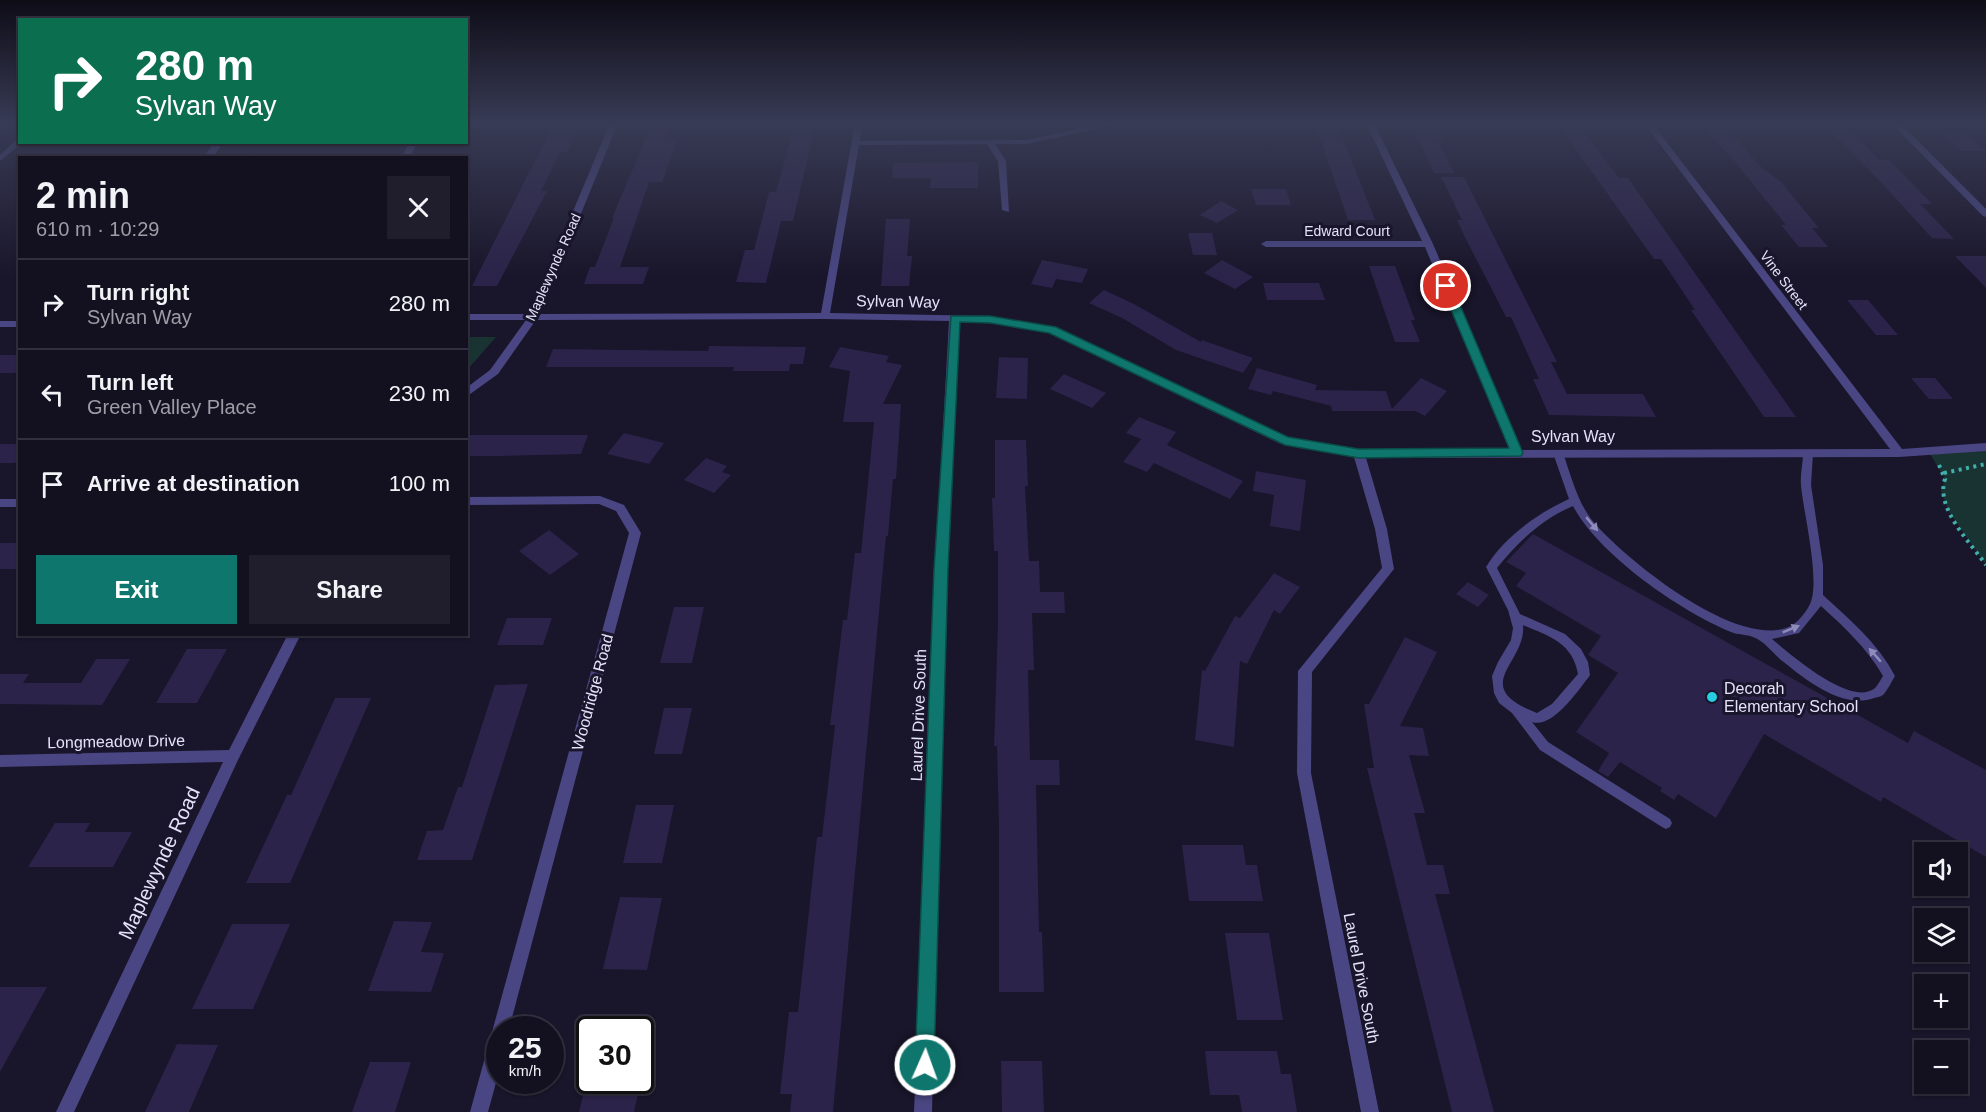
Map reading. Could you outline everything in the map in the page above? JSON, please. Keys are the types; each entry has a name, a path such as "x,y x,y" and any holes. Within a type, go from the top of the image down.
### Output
{"street":[{"name":"Maplewynde Road","path":"468,392 495,372 534,316 592,175"},
{"path":"825,316 849,175"},
{"path":"1395,175 1428,244 1517,453"},
{"name":"Vine Street","path":"1687,175 1899,453"},
{"path":"1947,175 1986,214"},
{"name":"Edward Court","path":"1266,244 1428,244"},
{"name":"Sylvan Way","path":"468,316 825,316 990,319 1052,330 1285,441 1359,454 1899,453 1986,447"},
{"name":"Laurel Drive South","path":"923,1112 941,569 954,319"},
{"path":"0,324 18,324"},
{"name":"Laurel Drive South","path":"1359,454 1381,529 1388,569 1305,670 1304,773 1370,1112"},
{"name":"Woodridge Road","path":"468,501 600,500 620,508 635,533 505,1016"},
{"path":"0,503 18,503"},
{"name":"Maplewynde Road","path":"64,1112 232,756 294,636"},
{"name":"Longmeadow Drive","path":"0,761 232,756"},
{"path":"479,1112 486,1087"}],"lane":[{"path":"1003,175 1006,210"},
{"path":"1558,453 1576,500 1588,522 1656,583 1704,614 1735,629 1761,636 1788,632 1804,624 1816,606 1819,582 1806,483 1808,453"},
{"path":"1576,500 1553,510 1536,522 1509,545 1491,567 1516,617 1519,634 1498,676 1500,697 1517,712 1544,746 1666,823"},
{"path":"1761,636 1823,686 1858,697 1875,695 1885,688 1889,676 1882,663 1854,630 1817,596"},
{"path":"1516,617 1571,643 1584,660 1584,675 1556,708 1538,718 1517,712"}],"path":[{"path":"1944,473 1986,464"},
{"path":"1939,465 1945,479 1941,491 1949,512 1986,565"}],"green space":[{"path":"468,337 496,337 468,369"},
{"path":"1986,447 1986,565 1949,512 1941,491 1945,479 1929,452"}],"building":[{"path":"528,175 549,175 541,191 547,191 497,286 472,286"},
{"path":"630,175 665,175 662,182 649,182 620,267 649,267 643,284 584,284 590,267 595,267 614,218 612,218"},
{"path":"781,175 804,175 793,221 781,221 766,283 736,282 745,250 754,250 769,192 776,192"},
{"path":"892,175 978,175 978,188 930,188 931,178 892,178"},
{"path":"1333,175 1357,175 1375,220 1348,220"},
{"path":"1594,175 1617,175 1619,178 1628,178 1796,417 1764,417 1691,310 1695,310 1661,259 1654,259"},
{"path":"1746,175 1772,175 1781,182 1819,228 1812,228 1828,247 1799,247 1781,225 1786,225"},
{"path":"1874,175 1904,175 1932,204 1920,204 1954,239 1932,238"},
{"path":"1441,177 1464,177 1557,362 1551,362 1567,394 1643,394 1656,417 1549,415 1533,379 1539,379 1511,317 1506,317 1466,239 1457,220 1462,220"},
{"path":"1251,189 1286,189 1291,205 1256,205"},
{"path":"1221,201 1238,210 1217,223 1200,215"},
{"path":"886,219 910,219 907,256 912,256 909,286 881,286"},
{"path":"1188,233 1212,233 1217,255 1193,255"},
{"path":"1955,256 1986,256 1986,288"},
{"path":"1042,260 1088,269 1082,283 1056,279 1052,288 1031,284"},
{"path":"1222,260 1253,277 1235,289 1204,273"},
{"path":"1369,266 1395,266 1415,320 1411,320 1420,342 1395,342"},
{"path":"1263,283 1319,283 1325,300 1267,300"},
{"path":"1104,290 1134,304 1201,342 1202,340 1253,358 1243,373 1176,350 1122,318 1089,303"},
{"path":"1847,300 1868,300 1898,335 1876,335"},
{"path":"709,346 806,347 803,364 790,364 789,371 733,371 734,367 546,367 553,349 708,351"},
{"path":"840,347 889,356 886,362 902,365 883,404 901,404 899,436 896,479 893,479 888,536 886,536 833,1112 790,1112 792,1094 780,1094 789,1012 798,1012 817,837 822,837 835,725 830,725 843,620 847,620 855,553 861,553 874,422 843,422 850,371 829,367"},
{"path":"0,355 18,355 18,370 15,373 0,373"},
{"path":"999,357 1028,358 1027,399 996,398"},
{"path":"1257,368 1317,385 1315,390 1386,391 1392,409 1421,378 1447,391 1425,416 1415,411 1332,411 1331,406 1273,391 1271,395 1248,389"},
{"path":"1064,374 1106,393 1092,408 1050,389"},
{"path":"1911,378 1935,378 1953,399 1929,399"},
{"path":"1139,417 1176,432 1167,445 1243,481 1230,499 1154,463 1147,472 1123,462 1141,439 1126,433"},
{"path":"624,433 664,443 649,464 607,454"},
{"path":"468,435 588,435 581,454 468,456"},
{"path":"995,440 1026,440 1028,486 1025,486 1029,561 1039,561 1040,592 1064,592 1065,613 1032,613 1034,670 1028,670 1030,760 1059,760 1060,785 1036,785 1039,932 1042,932 1044,992 999,992 999,828 997,746 994,746 998,551 994,551 992,498 995,498"},
{"path":"0,444 18,444 18,459 15,463 0,463"},
{"path":"706,458 727,466 722,472 731,475 714,493 684,480"},
{"path":"1256,471 1306,480 1300,531 1270,526 1274,495 1253,491"},
{"path":"549,530 579,554 550,575 519,551"},
{"name":"Decorah Elementary School","path":"1533,534 1908,743 1914,731 1986,770 1986,857 1968,847 1968,842 1960,842 1883,797 1881,802 1764,734 1716,818 1678,794 1674,800 1660,791 1662,788 1620,762 1608,777 1598,771 1609,753 1576,732 1618,673 1588,655 1601,636 1516,586 1526,573 1506,562"},
{"path":"0,543 18,543 18,569 0,569"},
{"path":"1274,573 1300,587 1280,614 1274,610 1247,664 1240,661 1234,747 1195,740 1202,670 1205,671 1235,616 1240,618"},
{"path":"1468,582 1489,595 1478,607 1456,594"},
{"path":"674,607 704,607 692,663 660,663"},
{"path":"507,618 552,618 543,645 497,645"},
{"path":"1405,637 1437,652 1400,726 1423,728 1429,756 1409,755 1425,813 1414,813 1427,865 1443,865 1450,894 1435,894 1494,1112 1452,1112 1367,768 1374,768 1364,704 1369,704"},
{"path":"187,649 227,649 197,703 156,703"},
{"path":"96,659 130,659 102,705 0,704 0,674 29,674 23,683 81,683"},
{"path":"528,684 472,860 417,860 427,831 443,830 458,787 462,787 495,685"},
{"path":"335,698 371,698 290,883 246,883 287,795 291,795"},
{"path":"664,708 692,708 682,754 654,754"},
{"path":"636,805 674,805 662,863 623,863"},
{"path":"55,823 90,823 85,832 132,832 113,867 28,867"},
{"path":"1182,845 1243,845 1246,865 1257,865 1263,901 1189,901"},
{"path":"620,897 662,898 647,970 603,969"},
{"path":"394,921 432,922 421,952 444,953 431,992 368,991"},
{"path":"232,924 290,924 253,1009 192,1009"},
{"path":"1225,933 1269,933 1283,1020 1237,1020"},
{"path":"0,987 47,987 0,1072"},
{"path":"177,1044 218,1045 189,1112 145,1112"},
{"path":"1205,1051 1277,1051 1281,1074 1291,1074 1297,1112 1242,1112 1239,1095 1210,1095"},
{"path":"1001,1061 1042,1061 1044,1112 1002,1112"},
{"path":"370,1062 411,1062 395,1112 352,1112"},
{"path":"584,1094 638,1094 634,1112 579,1112"}],"place":[{"name":"Decorah Elementary School","path":"1712,697"}],"route":[{"path":"925,1065 941,569 954,319 990,319 1052,330 1285,441 1359,454 1517,453 1446,286"}]}
